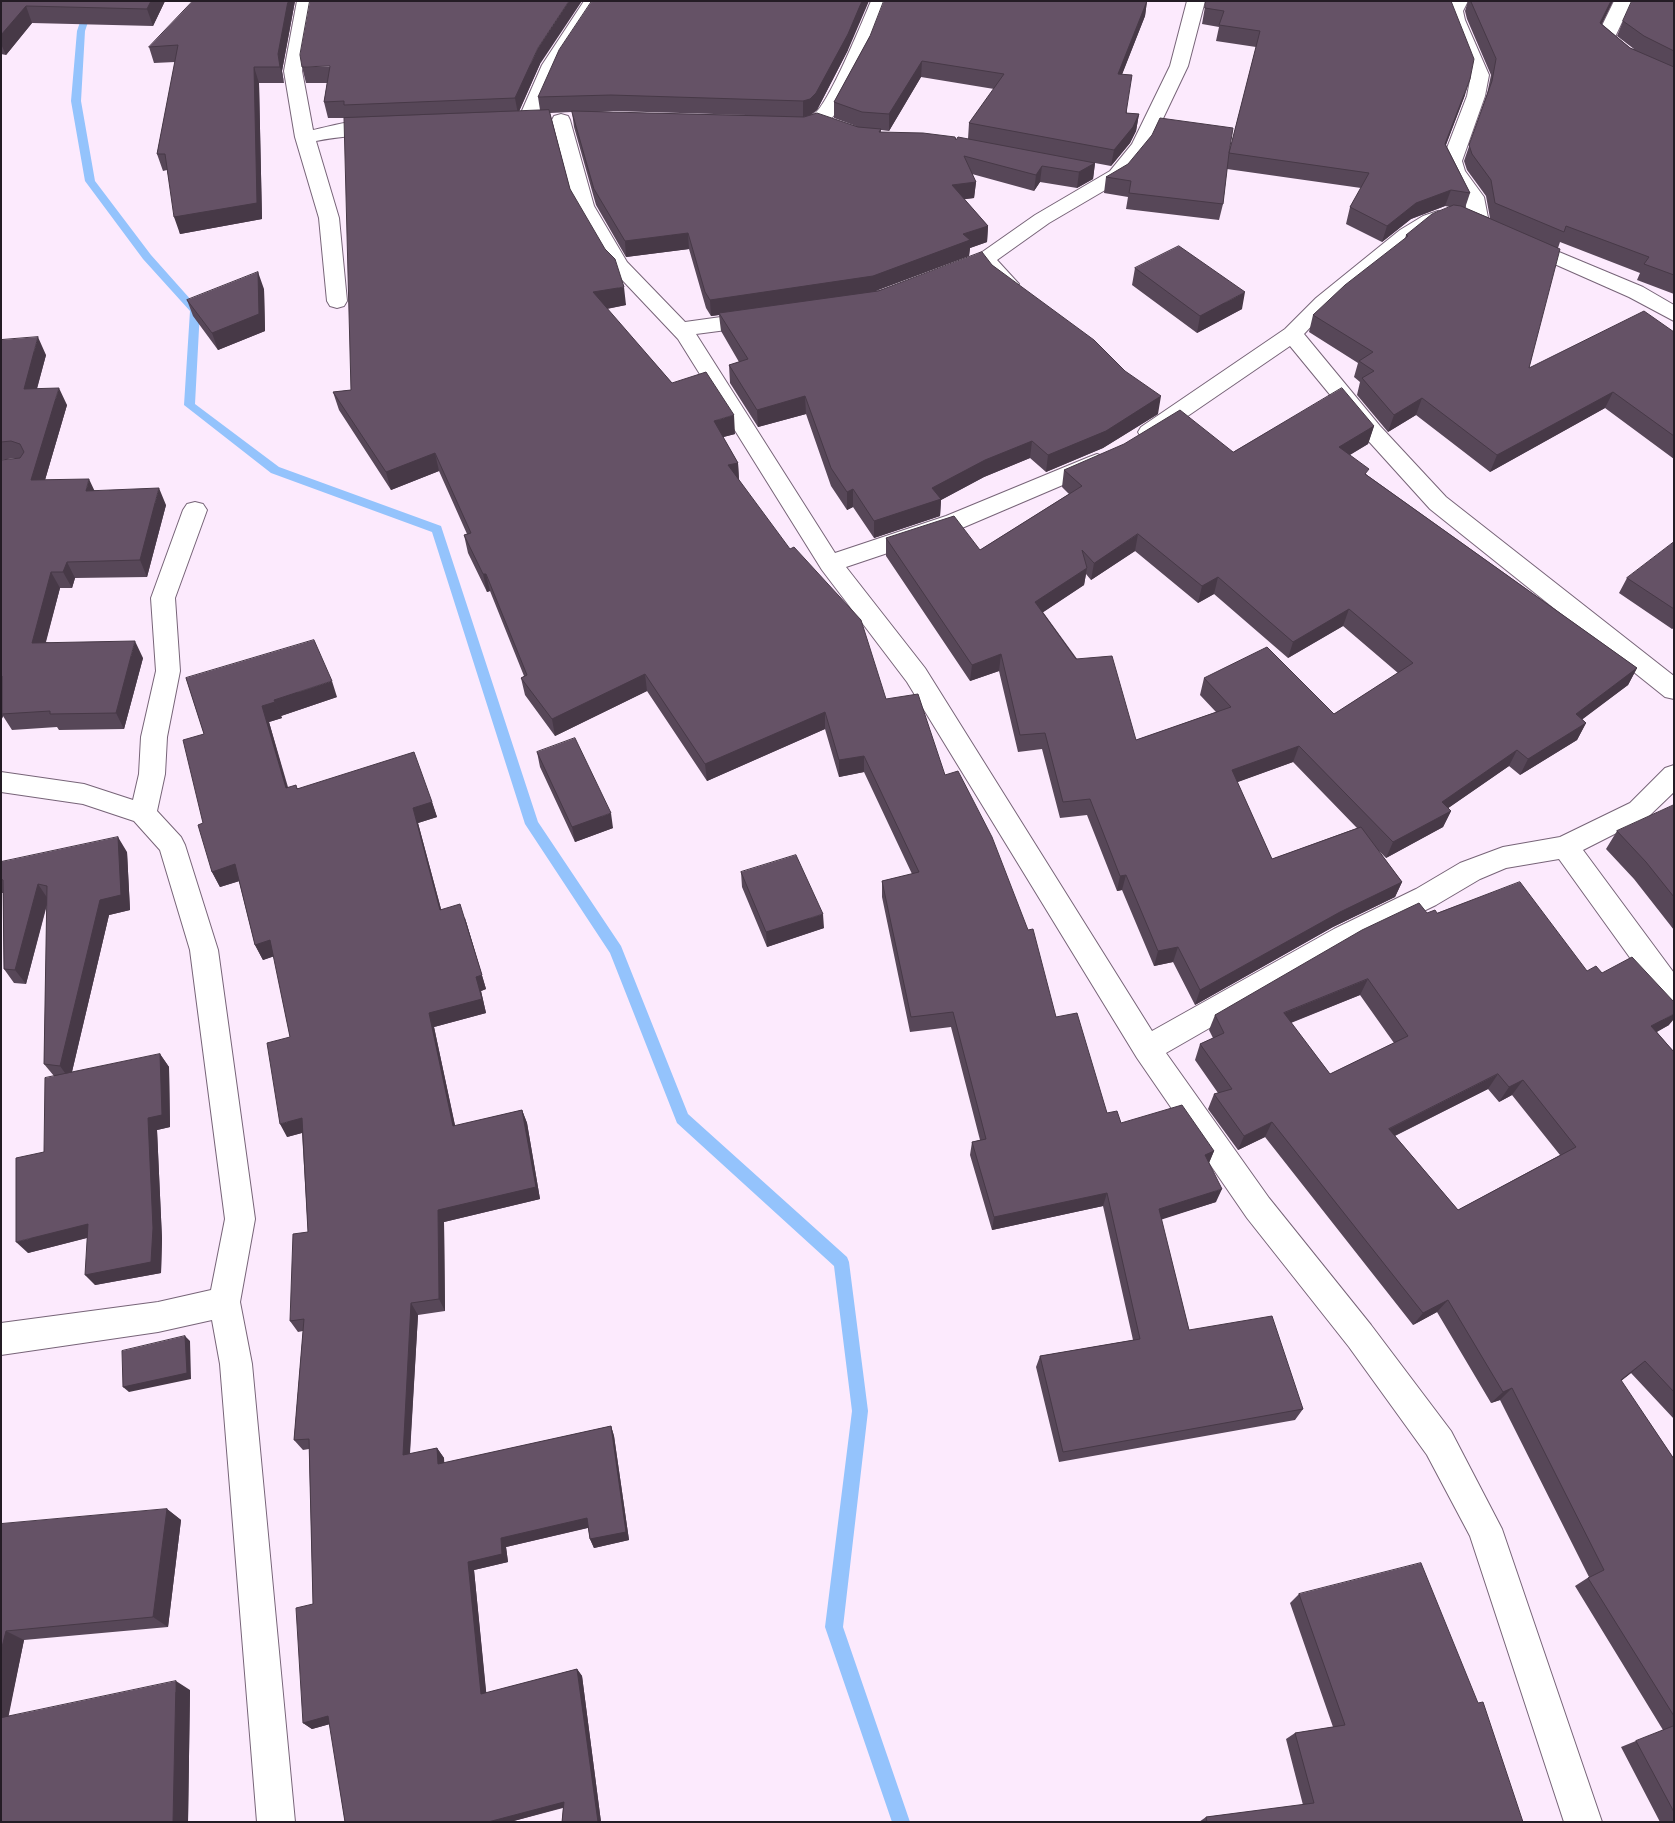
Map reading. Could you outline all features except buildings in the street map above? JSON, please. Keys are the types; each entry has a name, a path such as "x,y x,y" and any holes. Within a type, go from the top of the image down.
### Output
{"street":[{"path":"306,1 293,71 305,137 329,218 337,301"},
{"path":"526,122 551,65 593,1"},
{"path":"772,125 826,124 826,114 859,51 880,1"},
{"path":"1023,295 999,276 976,263 1042,219 1117,175 1142,146 1179,66 1196,1"},
{"path":"1459,1 1454,11 1456,20 1480,75 1476,96 1452,161 1455,171 1474,197 1494,230"},
{"path":"1623,1 1605,38 1630,58 1674,81"},
{"path":"507,122 570,120 584,206 619,266 680,329 830,564 916,675 1147,1049 1258,1208 1360,1336 1439,1443 1485,1529 1583,1822"},
{"path":"305,137 346,129 401,126"},
{"path":"1090,170 1117,175"},
{"path":"830,564 954,522 1028,492 1123,448 1171,406 1293,334 1307,317 1332,295 1419,225 1446,214 1460,215 1636,292 1674,314"},
{"path":"680,329 779,316"},
{"path":"1293,334 1312,360 1372,431 1438,503 1674,690"},
{"path":"143,814 152,774 154,737 168,671 163,598 195,510"},
{"path":"1147,1049 1344,936 1426,897 1470,870 1503,858 1565,847 1639,810 1674,774"},
{"path":"1,782 84,794 143,814 172,846 204,950 240,1219 224,1302 236,1364 276,1822"},
{"path":"1565,847 1674,996"},
{"path":"1,1339 158,1317 224,1302"}],"waterway":[{"path":"91,1 81,31 76,101 90,181 147,257 195,310 189,405 275,470 437,529 532,824 616,950 682,1118 841,1262 860,1411 834,1627 901,1822"}]}
